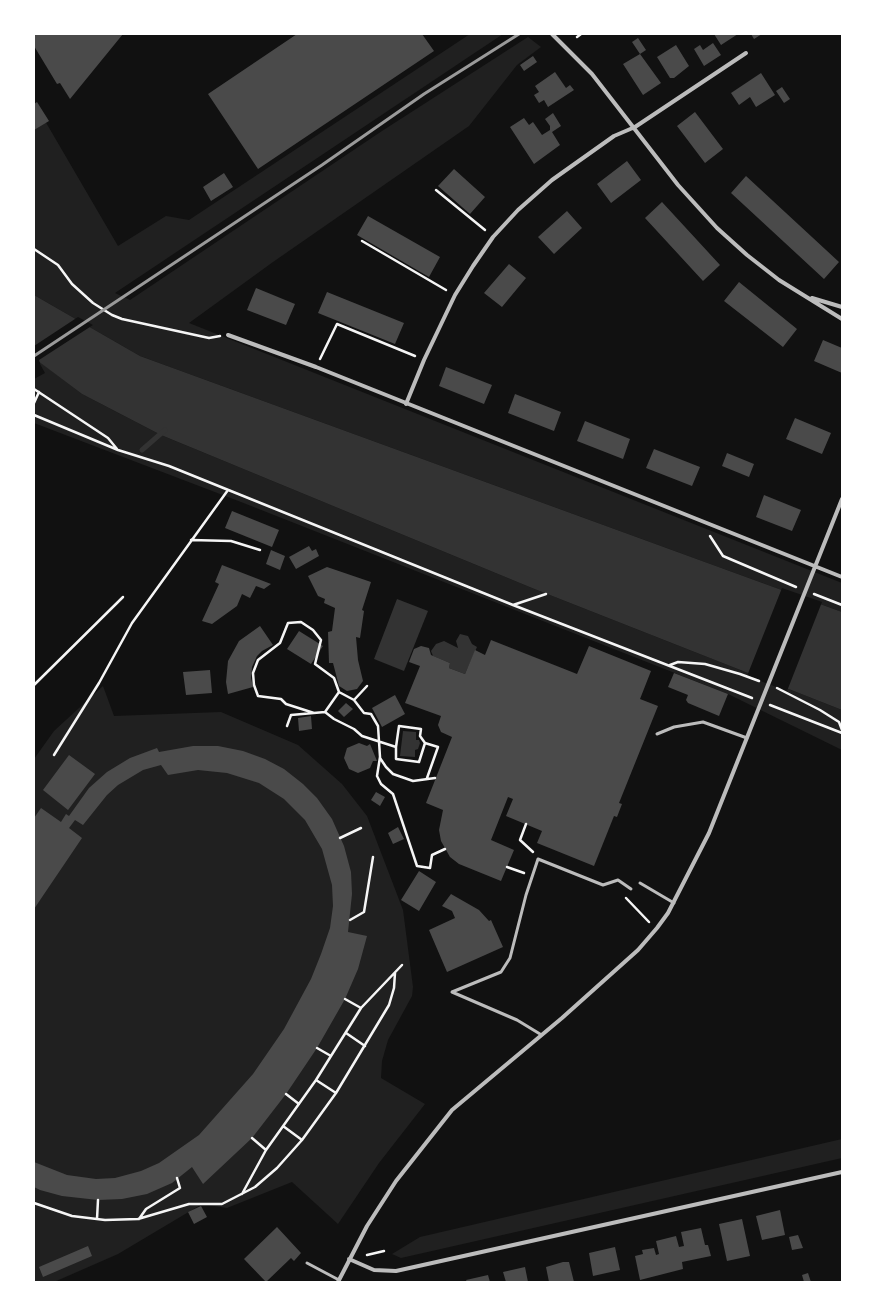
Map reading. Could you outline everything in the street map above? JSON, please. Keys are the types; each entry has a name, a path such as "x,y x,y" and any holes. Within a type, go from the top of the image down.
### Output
{"street":[{"path":"552,34 592,74 635,127 678,185 718,228 752,260 779,280 842,319"},
{"path":"406,404 424,360 455,295 493,238 518,210 552,180 614,136 635,127 746,53"},
{"path":"808,297 842,307"},
{"path":"228,335 316,367 842,577"},
{"path":"339,1281 349,1259 396,1181 452,1110 540,1034 562,1018 638,950 657,928 674,903 709,833 842,499"},
{"path":"349,1259 374,1270 396,1271 842,1172"}],"lane":[{"path":"657,734 674,727 703,722 746,738"},
{"path":"540,1034 517,1020 452,992 501,972 510,958 538,859 603,885 618,880 631,889"},
{"path":"640,882 674,903"},
{"path":"307,1263 339,1281"}],"path":[{"path":"577,37 581,34"},
{"path":"436,190 493,238"},
{"path":"362,241 455,295"},
{"path":"34,249 58,265 72,284 93,303 117,317 209,338 228,335"},
{"path":"316,367 337,324 424,360"},
{"path":"34,389 108,438 118,450"},
{"path":"34,403 39,392"},
{"path":"34,415 118,450 169,466 513,605 842,733"},
{"path":"54,755 99,683 132,622 228,490"},
{"path":"711,525 708,534 723,556 803,590"},
{"path":"191,540 231,541 260,550"},
{"path":"810,592 842,604"},
{"path":"513,605 546,594"},
{"path":"34,685 123,597"},
{"path":"314,713 286,704 281,699 258,696 254,685 253,673 258,660 280,643 288,624 301,622 313,630 321,640 315,664 334,678 339,692 354,700 361,710 371,714 376,722 378,726 380,757 377,776 381,784 393,794 417,866 430,868 432,855 445,849"},
{"path":"354,700 367,686"},
{"path":"325,712 339,692"},
{"path":"287,726 291,715 325,712 334,719 354,729 362,736 379,743 396,747"},
{"path":"425,743 419,762 396,759 399,726 421,729 420,736 425,743 438,747 428,778"},
{"path":"380,757 386,767 393,774 413,781 436,778"},
{"path":"526,824 520,840 538,859"},
{"path":"340,838 361,828"},
{"path":"350,920 364,912 373,857"},
{"path":"507,867 532,876"},
{"path":"611,882 657,928"},
{"path":"242,1194 266,1150 316,1080 361,1008 402,965"},
{"path":"34,1203 72,1216 97,1219 138,1219 189,1204 222,1204 255,1187 276,1168 302,1140 336,1093 389,1005 394,988 395,973"},
{"path":"345,999 361,1008"},
{"path":"346,1033 365,1046"},
{"path":"317,1048 331,1056"},
{"path":"316,1080 336,1093"},
{"path":"286,1094 299,1104"},
{"path":"284,1126 302,1140"},
{"path":"252,1138 266,1150"},
{"path":"138,1219 146,1209 180,1188 177,1178"},
{"path":"97,1219 98,1200"}],"shaded area":[{"path":"470,34 503,34 115,293 130,300 382,131 528,37 541,47 517,65 469,126 273,262 189,323 842,583 842,612 140,356 34,295 34,102 118,246 166,216 189,220"},
{"path":"34,295 140,356 842,612 842,710 532,588 161,435 82,394 34,358"},
{"path":"40,362 82,394 161,435 532,588 842,710 842,750 728,694 241,502 34,423 34,379 45,373"},
{"path":"397,599 428,611 404,671 374,659"},
{"path":"460,634 468,636 472,644 477,647 465,674 449,668 450,663 433,656 431,651 436,644 444,641 458,648 456,641"},
{"path":"103,686 114,716 221,712 298,745 342,784 367,816 403,910 413,987 412,996 388,1040 382,1061 381,1078 425,1104 379,1163 338,1224 292,1182 227,1208 202,1204 118,1254 54,1282 34,1282 34,759 54,731"},
{"path":"403,731 416,732 416,740 419,740 420,743 418,749 415,750 415,757 400,756"},
{"path":"842,1139 842,1158 401,1258 392,1254 420,1237"}],"pier":[{"path":"78,317 93,325 39,360 40,364 34,361 34,346"},
{"path":"782,588 822,602 787,691 747,676"}],"building":[{"path":"34,34 123,34 70,99 60,83 57,84 34,46"},
{"path":"297,34 422,34 434,51 258,169 208,94"},
{"path":"714,34 738,34 721,45"},
{"path":"751,34 762,34 754,39"},
{"path":"638,38 646,50 640,54 632,42"},
{"path":"713,43 721,55 704,66 694,49 700,45 703,50"},
{"path":"676,45 689,66 674,78 670,78 657,57"},
{"path":"640,54 661,83 643,95 623,64"},
{"path":"533,56 537,62 524,71 520,65"},
{"path":"555,72 566,88 570,85 574,90 548,107 544,100 539,103 534,95 539,92 535,86"},
{"path":"761,73 775,95 756,107 750,97 739,105 731,93"},
{"path":"782,87 790,99 784,103 776,91"},
{"path":"37,102 49,121 34,130 34,104"},
{"path":"695,112 723,149 705,163 677,126"},
{"path":"553,113 561,126 552,132 560,145 534,164 510,127 524,118 529,125 533,122 542,135 550,130 550,126 545,119"},
{"path":"627,161 641,180 611,203 597,184"},
{"path":"454,169 485,197 470,214 438,186"},
{"path":"224,173 233,187 211,201 203,187"},
{"path":"746,176 839,262 824,279 731,193"},
{"path":"662,202 720,265 703,281 645,218"},
{"path":"567,211 582,228 554,254 538,237"},
{"path":"368,216 440,257 429,277 357,235"},
{"path":"509,264 526,278 502,307 484,293"},
{"path":"739,282 797,329 783,347 724,301"},
{"path":"256,288 295,304 286,325 247,310"},
{"path":"327,292 404,323 395,344 318,313"},
{"path":"823,340 842,348 842,373 814,361"},
{"path":"446,367 492,385 484,404 439,386"},
{"path":"515,394 561,412 554,431 508,413"},
{"path":"795,418 831,433 822,454 786,439"},
{"path":"585,421 630,439 623,459 577,441"},
{"path":"654,449 700,467 692,486 646,468"},
{"path":"727,453 754,464 749,477 722,466"},
{"path":"764,495 801,510 792,531 756,517"},
{"path":"232,511 279,530 272,547 225,528"},
{"path":"309,546 312,551 316,549 319,556 296,569 289,557"},
{"path":"271,550 285,556 280,570 266,564"},
{"path":"222,565 271,584 264,589 256,586 250,598 242,594 237,606 212,624 202,621 219,584 215,582"},
{"path":"327,567 371,582 362,610 364,611 360,638 356,637 358,660 363,681 357,689 347,691 339,686 333,663 329,663 328,632 332,631 335,608 324,603 325,599 318,596 308,576"},
{"path":"260,626 273,645 262,651 257,656 252,667 251,678 253,687 228,694 226,682 228,661 239,641"},
{"path":"299,631 323,646 311,664 287,649"},
{"path":"491,640 577,674 589,646 651,671 640,699 658,706 619,803 622,804 617,817 614,816 594,866 537,843 542,831 506,816 513,799 508,797 491,840 514,850 501,881 459,864 450,857 441,841 439,830 443,810 426,803 452,737 441,732 438,725 441,716 405,703 420,666 409,662 414,649 421,646 429,648 431,655 450,663 449,668 465,674 475,650 485,655"},
{"path":"210,670 212,693 186,695 183,672"},
{"path":"674,673 728,694 719,716 688,703 686,700 688,695 668,687"},
{"path":"395,695 405,714 382,727 372,708"},
{"path":"346,703 353,709 344,717 338,711"},
{"path":"311,716 312,729 299,731 298,718"},
{"path":"359,743 367,746 370,744 377,761 373,761 370,768 358,773 349,769 344,758 347,748"},
{"path":"193,746 218,746 243,751 265,759 284,769 303,784 317,798 332,819 344,846 351,872 352,894 348,932 367,936 358,969 345,999 317,1048 286,1094 252,1138 203,1184 192,1167 172,1183 147,1194 122,1199 98,1200 62,1196 40,1190 34,1187 34,1162 67,1175 96,1179 115,1178 141,1171 159,1163 199,1135 253,1074 284,1029 311,979 330,928 333,906 332,885 322,849 305,820 284,799 259,783 227,773 198,770 168,775 161,765 143,770 118,785 107,795 83,825 75,820 69,828 82,838 34,909 34,818 41,808 61,822 66,814 69,816 89,788 107,772 130,758 157,748 159,752"},
{"path":"69,755 95,774 68,810 43,790"},
{"path":"376,792 385,797 380,806 371,800"},
{"path":"398,827 404,839 393,844 388,833"},
{"path":"419,871 436,882 419,911 401,900"},
{"path":"451,894 479,910 489,921 491,920 503,947 447,972 429,930 455,918 452,911 442,906"},
{"path":"201,1206 207,1217 194,1224 188,1212"},
{"path":"780,1210 785,1235 762,1240 756,1216"},
{"path":"742,1219 750,1256 727,1261 719,1224"},
{"path":"277,1227 301,1253 294,1261 291,1258 266,1282 244,1259"},
{"path":"701,1228 705,1245 708,1245 711,1256 682,1262 683,1269 640,1280 635,1256 643,1254 642,1250 654,1248 656,1255 659,1254 656,1241 676,1236 679,1247 684,1246 681,1232"},
{"path":"798,1235 803,1248 792,1250 789,1237"},
{"path":"88,1246 92,1256 43,1277 39,1267"},
{"path":"615,1247 620,1270 593,1276 589,1253"},
{"path":"563,1262 569,1262 574,1282 549,1282 546,1267"},
{"path":"525,1267 528,1282 506,1282 503,1272"},
{"path":"808,1273 811,1282 804,1282 802,1275"},
{"path":"488,1275 490,1282 467,1282 466,1280"}],"waterway":[{"path":"142,450 165,430"}],"railway":[{"path":"34,356 322,165 424,94 519,34"}]}
